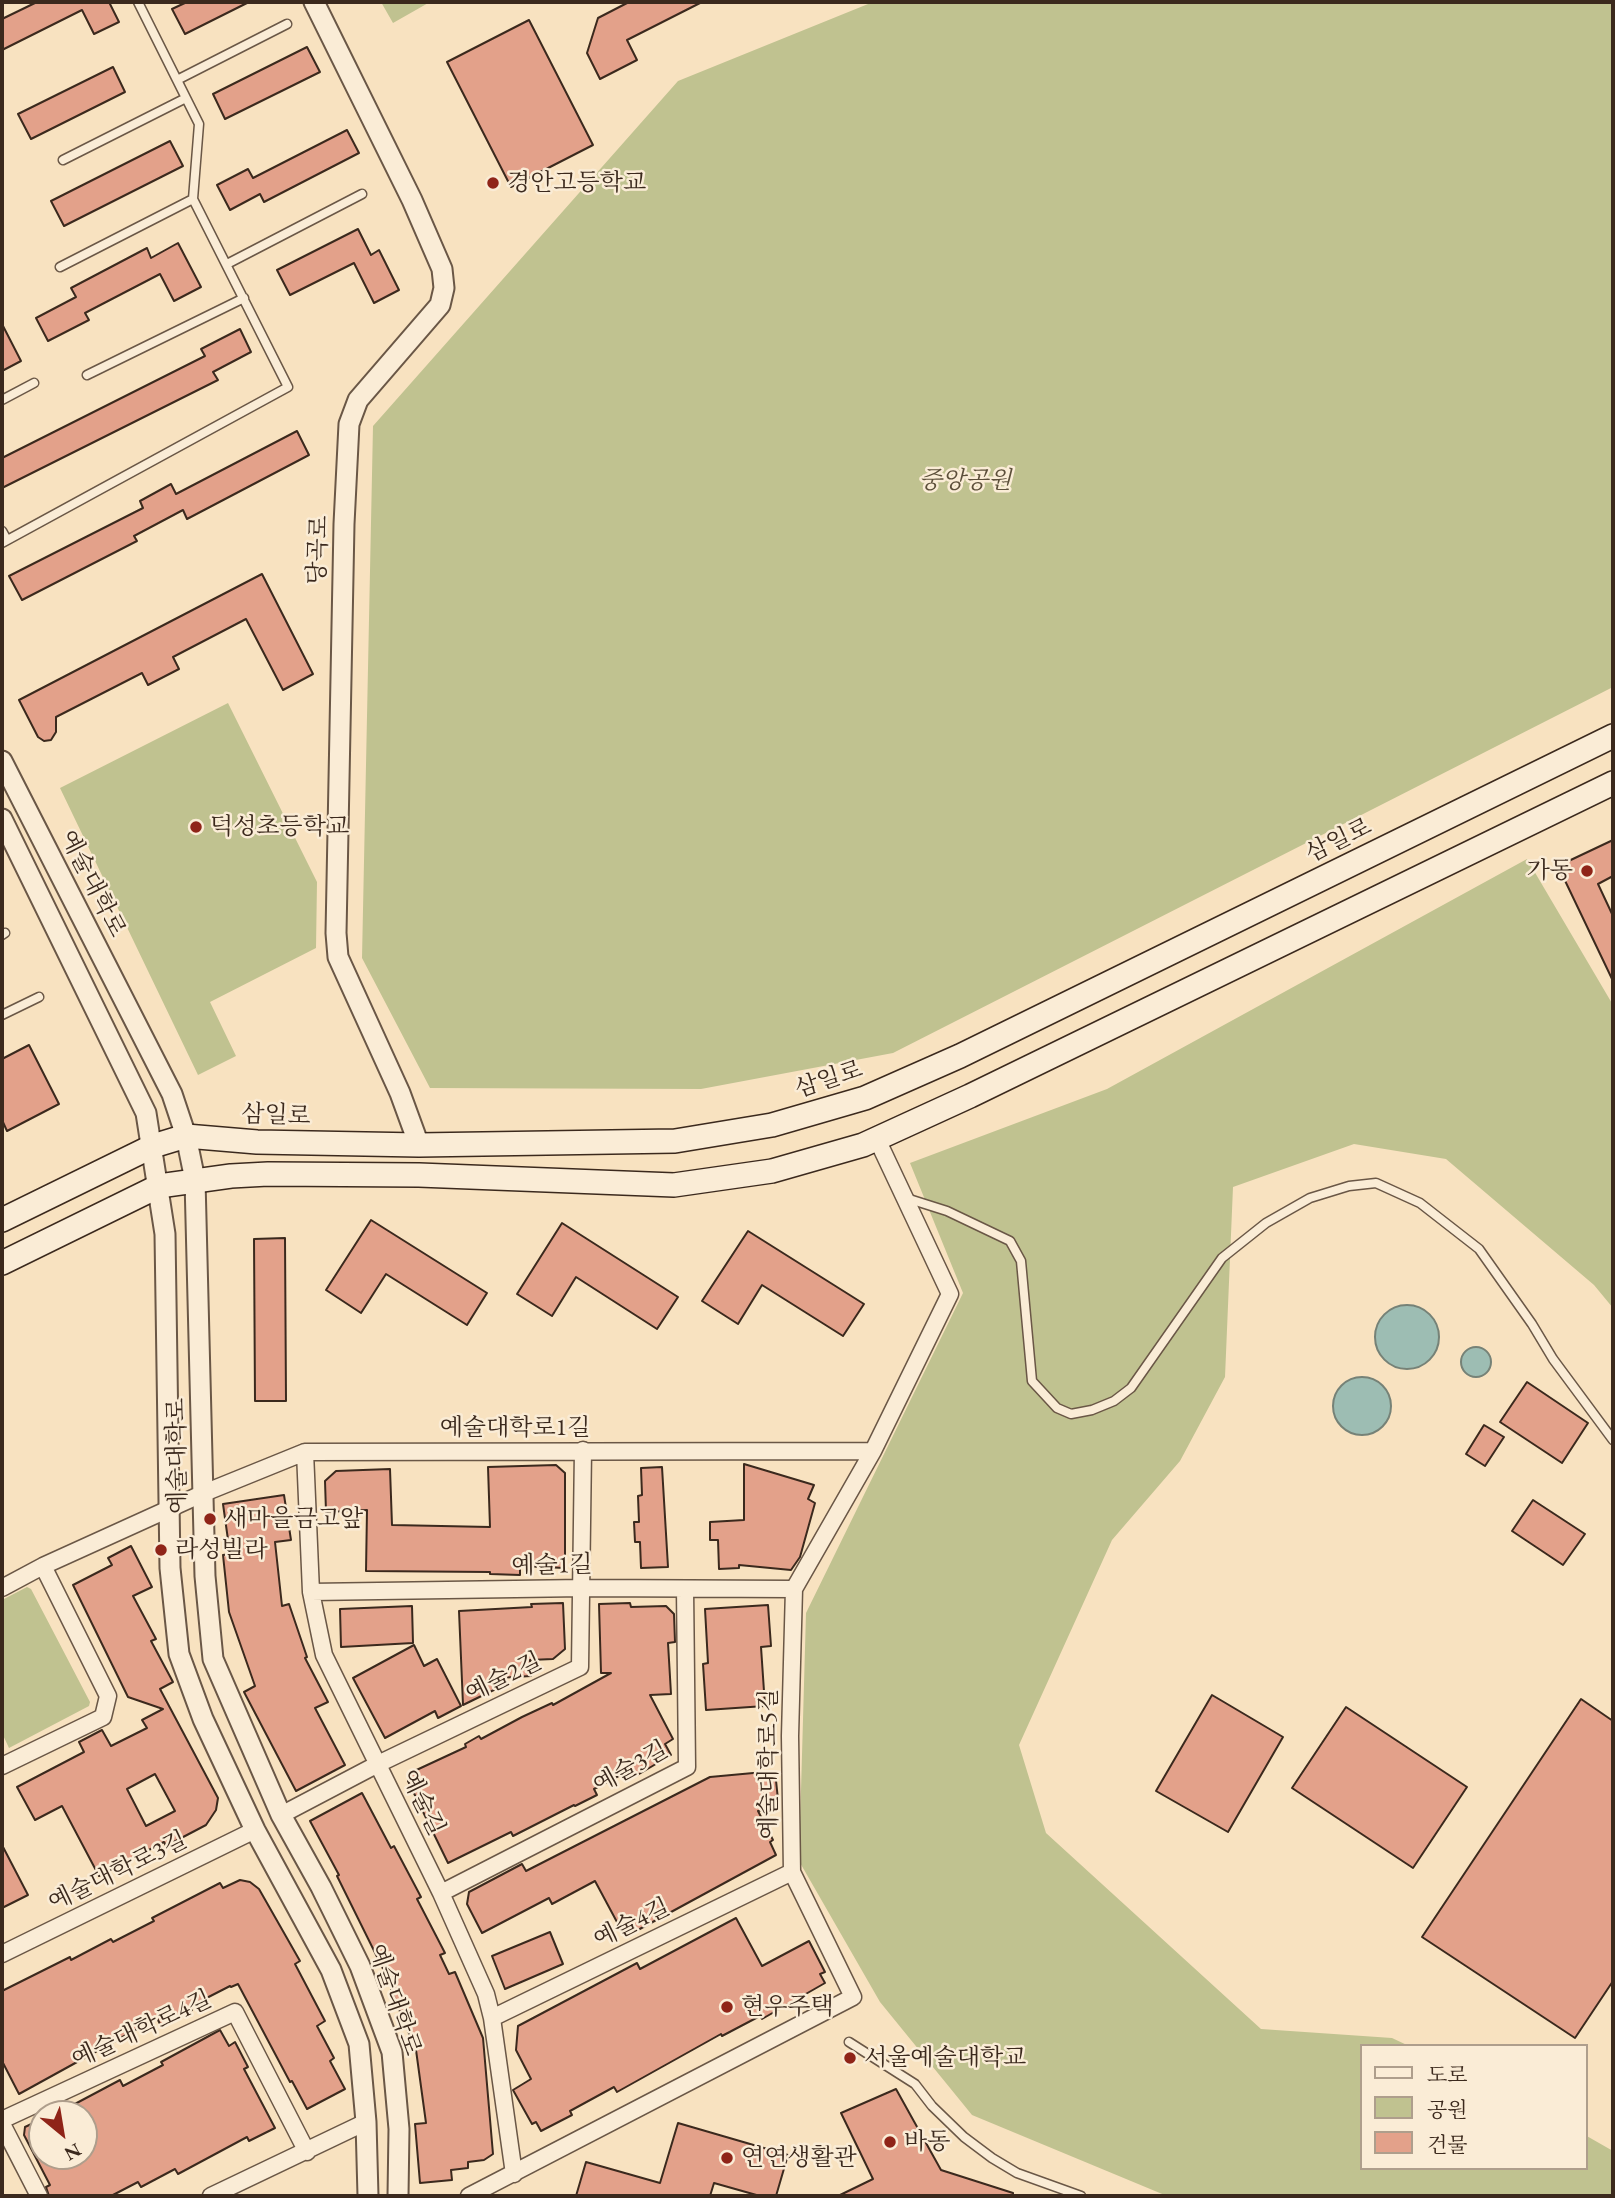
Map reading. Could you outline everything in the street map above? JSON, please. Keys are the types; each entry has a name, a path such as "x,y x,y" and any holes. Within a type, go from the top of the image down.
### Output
{"main road":[{"name":"삼일로","path":"2,1220 153,1146 186,1136 257,1143 419,1145 675,1141 772,1125 865,1098 960,1056 1613,736"},
{"path":"2,1263 159,1186 195,1180 268,1174 419,1175 674,1185 772,1171 877,1139 1613,783"}],"street":[{"name":"당곡로","path":"314,2 412,200 442,269 444,288 440,305 358,400 349,424 344,524 336,933 338,957 400,1093 419,1145"},
{"name":"예술대학로","path":"2,761 172,1094 186,1136 195,1180 205,1576 212,1659 281,1815 360,1966 392,2052 399,2129 398,2196"},
{"name":"예술대학로","path":"2,819 146,1113 165,1234 170,1568 179,1654 203,1719 254,1830 331,1970 359,2044 366,2122 368,2196"},
{"name":"예술대학로5길","path":"469,2196 853,1997 792,1872 790,1736 794,1589 873,1451 950,1294 877,1139"},
{"path":"583,1450 583,1588"},
{"name":"예술대학로1길","path":"2,1588 43,1566 204,1493 305,1452 873,1451"},
{"name":"예술길","path":"305,1452 311,1592 324,1655 441,1893 486,1994 492,2018 514,2174"},
{"path":"2,1766 103,1717 108,1696 43,1566"},
{"name":"예술1길","path":"311,1592 583,1588 794,1589"},
{"name":"예술2길","path":"378,1764 580,1667 583,1588"},
{"name":"예술3길","path":"441,1893 687,1767 685,1589"},
{"path":"281,1815 378,1764"},
{"name":"예술대학로3길","path":"2,1954 254,1830"},
{"name":"예술4길","path":"492,2018 792,1872"},
{"name":"예술대학로4길","path":"2,2122 235,2012 307,2152"},
{"path":"2,2122 39,2196"},
{"path":"211,2196 366,2122"}],"lane":[{"path":"2,531 4,542 288,387 193,199 200,124 138,2"},
{"path":"177,80 287,24"},
{"path":"63,160 186,98"},
{"path":"227,264 362,194"},
{"path":"61,267 193,199"},
{"path":"87,375 244,298"},
{"path":"2,400 34,383"},
{"path":"2,1015 39,997"},
{"path":"906,1198 947,1211 1010,1241 1021,1261 1032,1381 1057,1408 1071,1414 1103,1406 1130,1388 1222,1258 1266,1223 1310,1198 1349,1186 1376,1183 1420,1203 1479,1249 1553,1359 1613,1440"},
{"path":"849,2042 915,2084 932,2106 964,2137 992,2158 1017,2173 1081,2196"}],"green space":[{"path":"381,2 430,2 393,23"},
{"name":"중앙공원","path":"873,2 1613,2 1613,687 893,1053 701,1089 430,1088 362,958 373,426 678,81"},
{"path":"228,703 317,882 316,948 210,1002 236,1056 198,1075 60,788"},
{"path":"1527,859 1613,1005 1613,1308 1594,1285 1446,1159 1354,1144 1233,1187 1225,1377 1180,1461 1112,1540 1019,1745 1046,1833 1261,2029 1392,2038 1405,2044 1360,2044 1360,2170 1587,2170 1587,2136 1613,2151 1613,2196 1167,2196 972,2115 880,2002 799,1861 806,1613 963,1293 910,1163 1107,1089"},
{"path":"27,1587 31,1589 90,1702 89,1706 9,1748 2,1733 2,1600"}],"water":[{"path":"1407,1305 1419,1307 1430,1314 1437,1325 1437,1349 1430,1360 1419,1367 1407,1369 1395,1367 1384,1360 1377,1349 1375,1337 1377,1325 1384,1314 1395,1307"},
{"path":"1476,1347 1482,1348 1490,1356 1490,1368 1482,1376 1476,1377 1470,1376 1462,1368 1461,1362 1462,1356 1470,1348"},
{"path":"1356,1377 1368,1377 1383,1385 1391,1400 1391,1412 1383,1427 1368,1435 1356,1435 1341,1427 1333,1412 1333,1400 1341,1385"}],"building":[{"path":"37,2 109,2 119,22 94,34 82,10 2,50 2,19"},
{"path":"187,2 249,2 185,34 172,9"},
{"path":"629,2 702,2 627,40 637,60 600,79 587,53 598,18"},
{"name":"경안고등학교","path":"529,20 593,145 511,187 447,62"},
{"path":"307,47 320,72 225,119 213,94"},
{"path":"113,67 125,92 31,139 18,114"},
{"path":"347,130 359,153 264,202 260,194 230,210 217,185 248,169 253,178"},
{"path":"170,141 183,166 64,226 51,201"},
{"path":"358,229 371,255 379,250 399,290 374,303 354,263 290,295 277,270"},
{"path":"178,243 201,287 174,301 160,274 85,313 89,320 48,341 36,318 76,297 71,288 147,248 151,258"},
{"path":"2,324 21,361 2,371"},
{"path":"240,329 251,352 213,372 218,380 2,488 2,458 205,356 201,349"},
{"path":"297,431 309,455 187,519 183,510 134,536 137,541 22,600 9,576 143,508 140,501 171,484 176,494"},
{"path":"262,574 313,674 283,690 246,619 173,657 179,669 148,685 142,673 56,717 56,732 51,740 44,741 38,737 19,700"},
{"path":"1613,840 1613,876 1598,884 1613,916 1613,981 1558,866"},
{"path":"29,1045 59,1104 7,1131 2,1120 2,1059"},
{"path":"371,1220 487,1293 467,1325 386,1274 361,1313 326,1290"},
{"path":"562,1223 678,1297 657,1329 576,1277 552,1316 517,1294"},
{"path":"748,1231 864,1304 843,1336 762,1285 738,1324 702,1301"},
{"path":"285,1238 286,1401 255,1401 254,1239"},
{"path":"1527,1382 1588,1423 1562,1463 1500,1422"},
{"path":"1484,1425 1504,1437 1485,1466 1466,1454"},
{"path":"744,1464 814,1485 808,1499 815,1503 800,1557 791,1570 739,1565 739,1568 719,1569 718,1540 710,1540 710,1522 744,1520"},
{"path":"556,1465 565,1473 565,1568 520,1566 520,1575 490,1572 366,1571 367,1510 326,1512 325,1481 336,1471 390,1469 392,1525 490,1527 488,1467"},
{"path":"662,1467 668,1567 641,1568 640,1542 635,1542 634,1522 639,1522 641,1468"},
{"path":"284,1495 291,1540 275,1542 282,1606 289,1604 307,1657 305,1658 328,1702 315,1708 345,1765 296,1791 244,1692 255,1686 229,1612 223,1555 230,1554 223,1504"},
{"path":"1533,1500 1585,1534 1563,1565 1512,1531"},
{"path":"131,1546 152,1587 133,1596 156,1639 151,1641 173,1682 160,1689 218,1798 216,1810 206,1825 166,1846 164,1842 99,1876 62,1806 35,1820 17,1787 84,1752 79,1742 102,1730 111,1746 147,1728 142,1720 163,1709 128,1697 73,1585 112,1565 108,1558","holes":["155,1774 175,1811 146,1826 127,1789"]},
{"path":"563,1603 565,1649 553,1659 530,1660 531,1676 498,1678 502,1686 463,1705 459,1611"},
{"path":"630,1603 631,1607 666,1606 674,1614 675,1642 668,1643 671,1694 650,1695 673,1739 665,1744 671,1755 634,1777 630,1770 594,1789 597,1795 513,1836 511,1832 448,1863 408,1781 410,1773 466,1747 465,1744 479,1736 481,1739 522,1717 552,1703 553,1705 611,1673 601,1673 599,1604"},
{"path":"768,1605 771,1646 761,1647 765,1706 706,1710 703,1664 708,1663 705,1609"},
{"path":"412,1606 413,1643 341,1647 340,1609"},
{"path":"414,1645 424,1666 437,1659 461,1706 438,1718 435,1711 385,1738 353,1678"},
{"path":"1212,1695 1283,1737 1228,1832 1156,1791"},
{"path":"1581,1699 1613,1721 1613,1981 1575,2038 1422,1937"},
{"path":"1346,1707 1467,1787 1413,1868 1292,1788"},
{"path":"775,1771 779,1809 758,1811 773,1840 770,1842 776,1855 625,1937 595,1881 552,1904 549,1898 482,1933 467,1904 469,1892 522,1864 526,1871 710,1777"},
{"path":"362,1793 421,1897 417,1899 445,1953 440,1955 449,1974 455,1972 483,2038 493,2154 484,2160 468,2162 468,2168 451,2170 452,2180 420,2183 415,2124 426,2123 416,2050 391,1990 393,1989 310,1821"},
{"path":"2,1845 28,1895 2,1908"},
{"path":"240,1880 250,1882 259,1889 300,1961 295,1964 325,2021 317,2026 334,2058 330,2061 345,2089 307,2109 238,1984 191,2006 192,2010 161,2026 157,2018 19,2094 2,2061 2,1991 70,1957 71,1960 111,1939 113,1942 154,1921 152,1918 220,1883 223,1888"},
{"path":"736,1918 762,1966 809,1941 825,1972 820,1974 825,1983 762,2019 760,2016 722,2036 721,2034 617,2092 614,2087 570,2111 572,2115 541,2131 536,2122 532,2124 513,2090 531,2079 516,2050 518,2026 637,1963 640,1969"},
{"path":"550,1932 563,1964 505,1989 492,1956"},
{"path":"220,2030 229,2046 235,2042 248,2067 244,2069 275,2128 249,2141 247,2137 178,2174 175,2169 141,2187 138,2182 111,2196 49,2196 46,2187 50,2185 42,2170 98,2170 98,2100 82,2100 120,2080 123,2086 163,2065 161,2062"},
{"name":"바동","path":"896,2089 941,2170 1013,2193 1013,2196 838,2196 873,2179 841,2113"},
{"name":"연연생활관","path":"678,2123 788,2155 776,2196 760,2196 714,2183 710,2196 576,2196 586,2162 660,2183"},
{"path":"28,2126 28,2143 24,2135 25,2127"}],"place":[{"name":"경안고등학교","path":"493,183"},
{"name":"덕성초등학교","path":"196,827"},
{"name":"가동","path":"1587,871"},
{"name":"새마을금고앞","path":"210,1519"},
{"name":"라성빌라","path":"161,1550"},
{"name":"현우주택","path":"727,2007"},
{"name":"서울예술대학교","path":"850,2058"},
{"name":"바동","path":"890,2142"},
{"name":"연연생활관","path":"727,2158"}]}
